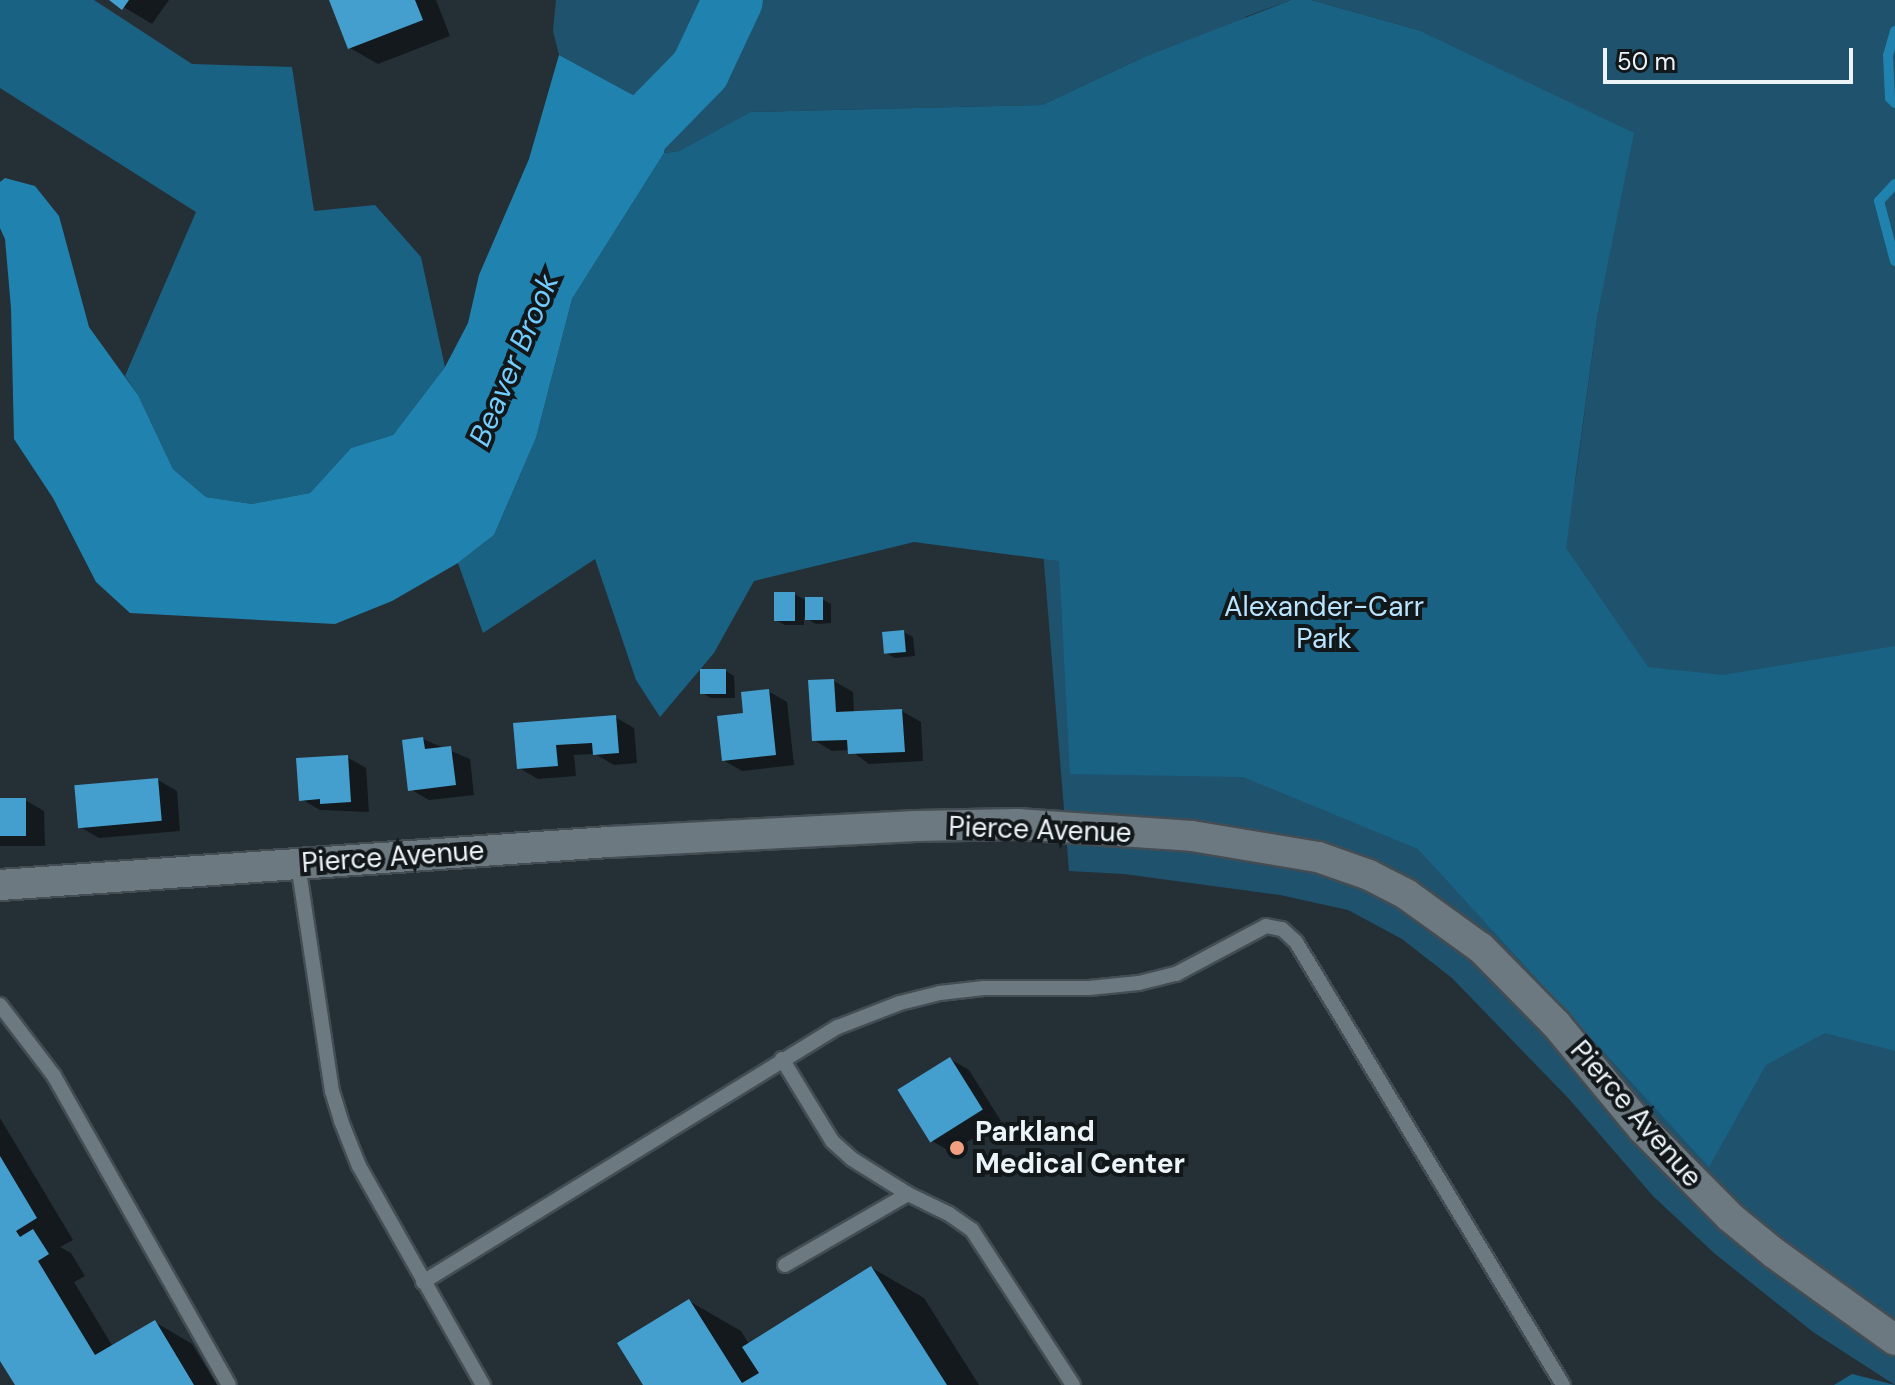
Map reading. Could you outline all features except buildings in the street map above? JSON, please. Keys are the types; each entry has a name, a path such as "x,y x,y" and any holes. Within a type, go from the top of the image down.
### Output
{"street":[{"name":"Pierce Avenue","path":"0,885 784,831 1017,824 1192,836 1318,857 1369,875 1406,894 1481,948 1556,1024 1643,1129 1709,1197 1774,1253 1895,1340"}],"lane":[{"path":"298,864 332,1091 341,1121 359,1166 483,1385"},
{"path":"423,1282 838,1027 926,996 984,988 1089,988 1139,983 1176,974 1266,926 1282,929 1296,942 1563,1385"},
{"path":"0,1005 54,1076 229,1385"},
{"path":"782,1059 832,1141 852,1159 972,1230 1073,1385"},
{"path":"785,1265 908,1194"}],"green space":[{"path":"0,0 94,0 192,64 292,67 314,211 375,205 421,257 445,367 393,435 351,448 310,493 252,504 206,497 173,469 138,395 125,376 196,212 0,88"},
{"name":"Alexander-Carr Park","path":"556,0 1291,0 1245,17 1575,484 1598,312 1418,30 1311,0 1895,0 1895,1385 1813,1332 1714,1253 1653,1196 1570,1100 1452,978 1402,939 1348,910 1280,895 1124,874 1069,871 1039,501 1142,58 1042,105 752,112 679,151 664,153 670,115 559,55 553,31"},
{"name":"Alexander-Carr Park","path":"1291,0 1311,0 1418,30 1634,133 1598,312 1566,548 1648,667 1723,675 1895,646 1895,1051 1825,1033 1766,1065 1709,1167 1418,849 1243,777 1070,774 1059,561 914,542 754,581 714,653 660,717 636,680 595,559 483,633 458,563 494,535 536,438 572,299 664,153 679,151 751,112 1042,105 1142,58"},
{"path":"1852,1374 1895,1385 1834,1385"}],"water":[{"path":"559,55 670,115 664,153 572,299 536,438 494,535 458,563 392,601 335,624 130,613 96,582 53,498 14,439 11,308 5,239 0,228 0,182 5,178 35,186 59,216 89,327 138,395 173,469 206,497 252,504 310,493 351,448 393,435 445,367 468,323 479,275 529,159"}],"waterway":[{"name":"Beaver Brook","path":"603,169 700,70 733,0"},
{"path":"1895,31 1888,55 1890,98 1895,103"},
{"path":"1895,184 1879,201 1895,261"}],"place":[{"name":"Parkland Medical Center","path":"957,1148"}]}
